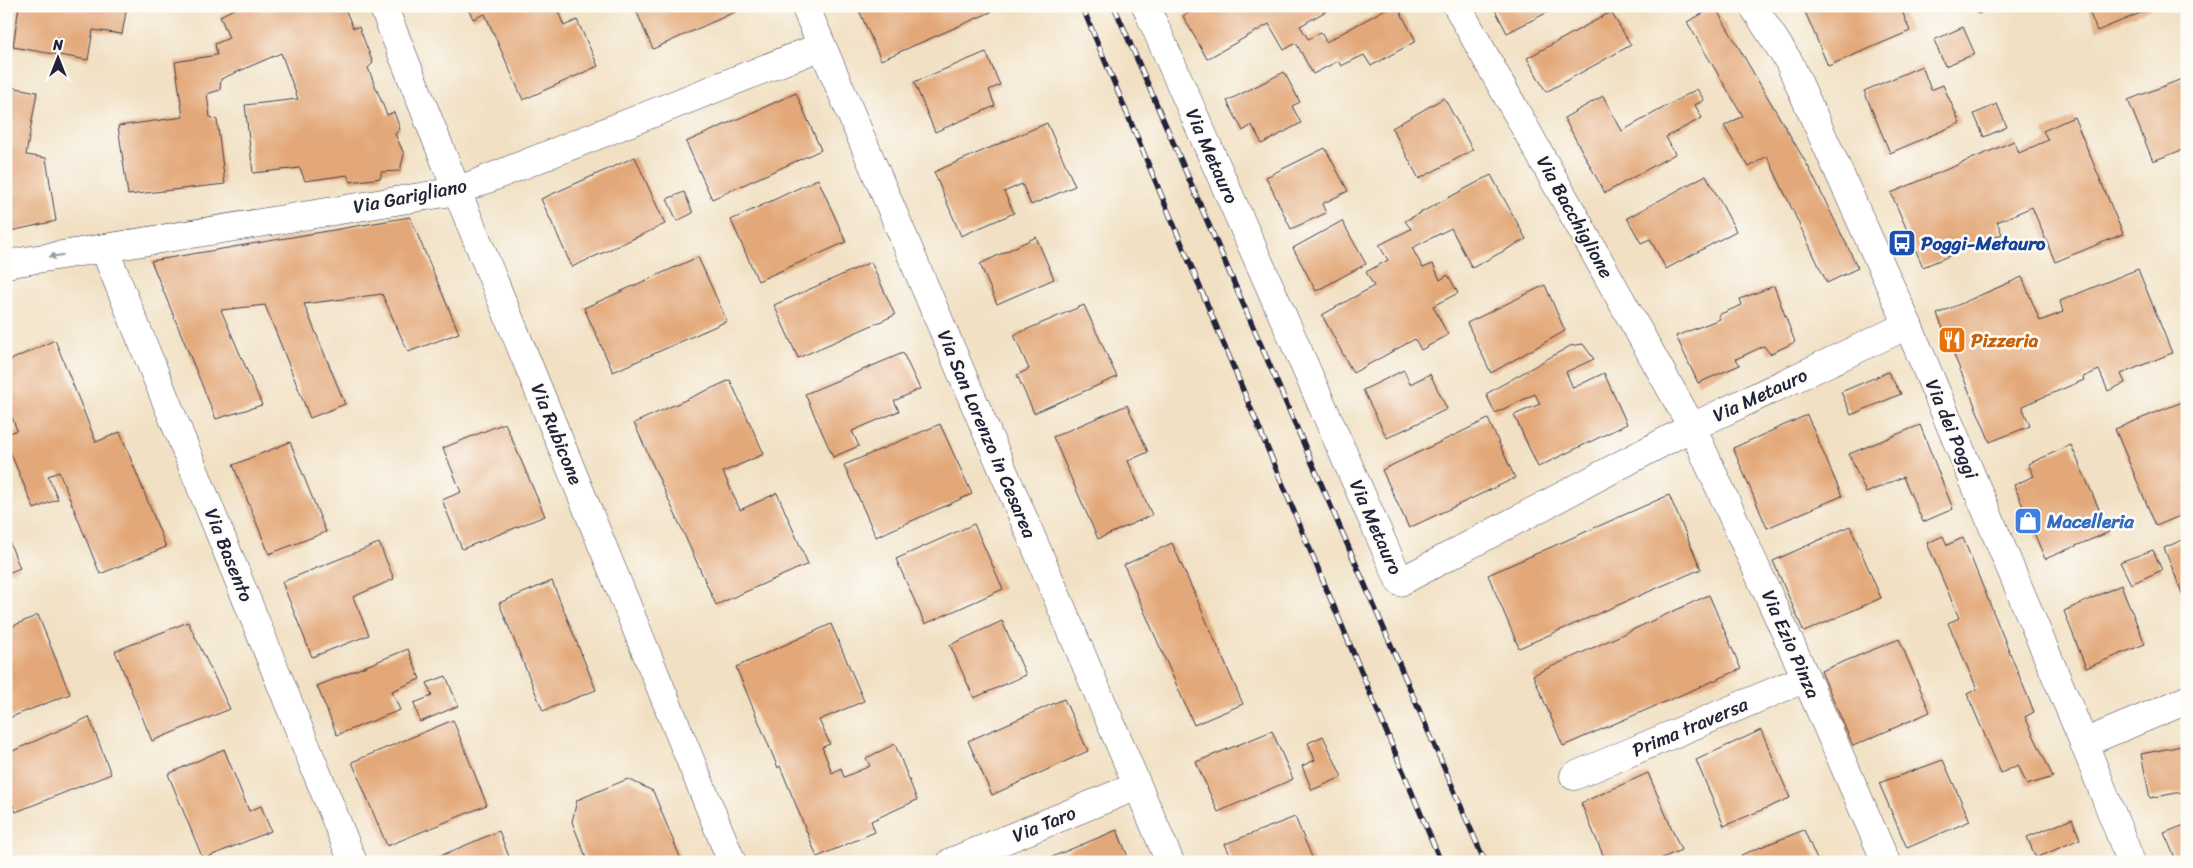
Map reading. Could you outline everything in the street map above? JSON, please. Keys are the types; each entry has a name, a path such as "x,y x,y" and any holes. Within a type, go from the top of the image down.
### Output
{"street":[{"name":"Via Rubicone","path":"384,6 457,191 732,862"},
{"name":"Via San Lorenzo in Cesarea","path":"805,6 1170,862"},
{"name":"Via Metauro","path":"1146,6 1400,582 1692,427 1908,325"},
{"name":"Via Bacchiglione","path":"1457,6 1692,427"},
{"name":"Via dei Poggi","path":"1753,6 1789,62 1908,325 2084,742 2132,862"},
{"name":"Via Garigliano","path":"6,264 457,191 822,46"},
{"name":"Via Basento","path":"104,248 353,862"},
{"name":"Via Ezio Pinza","path":"1692,427 1806,678 1886,862"},
{"name":"Prima traversa","path":"1574,776 1806,678"},
{"path":"2084,742 2187,700"},
{"name":"Via Taro","path":"951,862 1137,786"}],"building":[{"path":"19,6 127,6 122,34 93,30 88,60 13,47"},
{"path":"240,6 344,6 353,28 359,27 373,63 368,68 387,115 394,112 400,129 395,134 404,154 400,171 381,172 381,178 351,182 347,175 305,181 300,168 253,173 245,105 298,99 281,53 221,79 220,90 207,94 210,117 217,120 225,184 128,195 118,126 183,117 175,62 217,55 215,44 229,38 220,16"},
{"path":"467,6 556,6 564,26 577,20 598,66 523,100 485,14 473,19"},
{"path":"634,6 748,6 653,49"},
{"path":"857,6 988,6 991,12 881,60"},
{"path":"1201,6 1268,6 1270,8 1273,6 1335,6 1300,26 1308,39 1321,32 1326,42 1391,6 1397,6 1416,41 1371,66 1364,55 1341,66 1338,61 1313,74 1296,43 1284,50 1269,24 1207,59 1183,16"},
{"path":"1493,6 1560,6 1507,33"},
{"path":"1811,6 1900,6 1910,31 1828,66 1804,9"},
{"path":"1974,6 1995,6 1978,14"},
{"path":"2087,6 2157,6 2097,31"},
{"path":"1715,7 1809,168 1858,268 1827,283 1767,156 1749,167 1724,126 1743,116 1687,22"},
{"path":"1611,12 1631,45 1546,92 1527,58"},
{"path":"1963,27 1975,54 1945,66 1934,40"},
{"path":"986,52 1000,85 989,90 995,106 935,132 914,82"},
{"path":"1922,66 1931,90 1943,85 1960,123 1890,153 1864,91"},
{"path":"1284,72 1300,102 1292,106 1301,123 1262,144 1252,125 1243,131 1227,101"},
{"path":"2187,77 2187,148 2153,161 2128,100"},
{"path":"6,86 37,92 26,155 46,158 56,221 6,232"},
{"path":"1697,89 1704,100 1695,105 1702,118 1666,137 1675,154 1605,193 1564,118 1603,96 1622,131"},
{"path":"796,93 821,150 712,199 686,142"},
{"path":"1444,98 1473,150 1419,179 1392,128"},
{"path":"1997,104 2007,127 1984,137 1974,114"},
{"path":"2074,117 2123,234 2055,262 2032,207 1997,222 2002,234 1923,267 1891,193 2014,141 2019,153 2048,140 2043,131"},
{"path":"1047,123 1075,186 1031,205 1022,184 1004,192 1014,213 961,236 934,172"},
{"path":"1325,148 1348,191 1322,204 1326,213 1291,229 1266,177"},
{"path":"635,157 665,224 572,267 541,199"},
{"path":"1491,175 1526,239 1472,268 1451,228 1412,248 1423,268 1433,264 1440,280 1448,275 1458,293 1433,306 1448,335 1421,350 1415,339 1353,373 1322,315 1374,286 1366,272 1388,260 1379,245 1411,229 1405,221"},
{"path":"1706,175 1736,231 1666,269 1650,239 1641,243 1627,218"},
{"path":"818,179 846,242 758,281 731,220"},
{"path":"684,192 693,213 677,221 667,199"},
{"path":"410,217 459,333 408,352 382,294 304,304 345,404 310,418 265,305 221,310 262,405 216,419 151,261"},
{"path":"1342,221 1366,264 1316,291 1293,248"},
{"path":"1036,237 1054,279 997,304 980,264"},
{"path":"698,257 727,321 613,372 584,308"},
{"path":"871,262 895,315 798,358 774,305"},
{"path":"2138,269 2172,353 2121,374 2125,383 2108,391 2099,370 2083,377 2084,380 2022,406 2030,426 1990,442 1937,314 2022,277 2040,321 2063,312 2060,301"},
{"path":"1545,285 1565,331 1491,373 1467,323"},
{"path":"1774,286 1795,342 1770,354 1764,346 1736,359 1740,365 1698,383 1676,336 1720,319 1718,315 1742,305 1740,299"},
{"path":"1084,305 1117,377 1034,413 1017,375 1029,369 1014,335"},
{"path":"55,340 96,442 120,432 166,547 100,574 59,472 48,476 58,499 34,509 6,442 6,435 17,430 6,403 6,362"},
{"path":"1583,344 1594,359 1566,372 1573,388 1604,373 1627,424 1538,467 1514,415 1540,404 1535,394 1495,413 1486,394 1570,346"},
{"path":"903,353 920,389 894,401 899,411 852,431 859,446 833,457 805,394"},
{"path":"1404,370 1410,384 1430,374 1447,409 1387,438 1363,390"},
{"path":"1888,372 1901,394 1851,415 1841,392"},
{"path":"730,380 764,454 723,472 740,510 777,493 808,564 716,605 634,423"},
{"path":"2187,400 2187,513 2156,526 2115,429"},
{"path":"1127,405 1148,452 1128,461 1152,515 1098,539 1053,437"},
{"path":"1807,415 1842,496 1767,528 1733,448"},
{"path":"1488,419 1515,478 1409,528 1382,470"},
{"path":"505,423 545,516 462,549 442,500 461,492 443,448"},
{"path":"940,424 972,494 876,537 844,465"},
{"path":"1920,425 1953,509 1923,522 1903,477 1866,493 1849,454"},
{"path":"290,442 326,532 269,554 233,465"},
{"path":"2071,445 2109,532 2045,559 2014,485 2034,476 2028,464"},
{"path":"1669,495 1701,569 1519,648 1488,575"},
{"path":"974,524 1003,589 925,624 896,559"},
{"path":"1850,526 1881,598 1804,632 1773,561"},
{"path":"6,534 20,568 6,574"},
{"path":"1943,536 1947,545 1963,538 2034,712 2025,717 2053,777 2027,785 2018,765 2001,773 1967,694 1977,689 1948,623 1959,618 1927,543"},
{"path":"2187,538 2187,605 2164,548"},
{"path":"379,543 394,579 353,597 369,635 312,657 282,582"},
{"path":"1172,543 1243,704 1194,725 1124,565"},
{"path":"2153,550 2162,570 2131,584 2120,562"},
{"path":"552,581 596,690 543,711 499,603"},
{"path":"2121,585 2145,644 2086,668 2064,611"},
{"path":"1709,595 1741,669 1563,746 1533,675"},
{"path":"38,615 70,694 6,719 6,629"},
{"path":"1002,621 1026,675 974,698 950,645"},
{"path":"188,622 230,709 152,741 115,651"},
{"path":"831,624 864,701 819,720 830,744 822,747 832,773 841,768 844,777 870,766 866,758 895,744 917,800 871,821 875,832 817,857 780,766 778,768 736,667"},
{"path":"1899,639 1930,712 1853,746 1821,671"},
{"path":"408,649 420,679 392,691 400,710 337,735 317,686"},
{"path":"446,676 458,706 420,722 414,703 432,696 427,683"},
{"path":"1064,699 1088,751 992,795 968,741"},
{"path":"89,717 111,774 16,812 6,790 6,754"},
{"path":"453,720 487,805 387,846 352,762"},
{"path":"1761,730 1790,798 1724,826 1696,760"},
{"path":"1272,731 1293,779 1218,812 1196,762"},
{"path":"1323,736 1342,777 1312,790 1302,766 1315,760 1308,743"},
{"path":"2187,745 2187,791 2150,798 2141,754"},
{"path":"224,749 249,811 261,806 271,831 203,859 168,774"},
{"path":"1943,760 1970,821 1907,848 1879,783"},
{"path":"1648,773 1681,850 1653,862 1606,862 1581,803"},
{"path":"628,779 653,791 682,862 588,862 572,822 577,800"},
{"path":"1295,817 1314,862 1233,862 1225,844"},
{"path":"2072,819 2080,839 2036,858 2027,837"},
{"path":"2187,824 2187,862 2177,862 2164,833"},
{"path":"1117,830 1130,862 1040,862"},
{"path":"1804,830 1818,862 1744,862 1741,855"},
{"path":"499,831 511,862 426,862"}],"railway":[{"path":"1082,6 1441,862"},
{"path":"1114,6 1485,862"}],"place":[{"name":"Poggi-Metauro","path":"1902,243"},
{"name":"Pizzeria","path":"1952,340"},
{"name":"Macelleria","path":"2028,521"}]}
